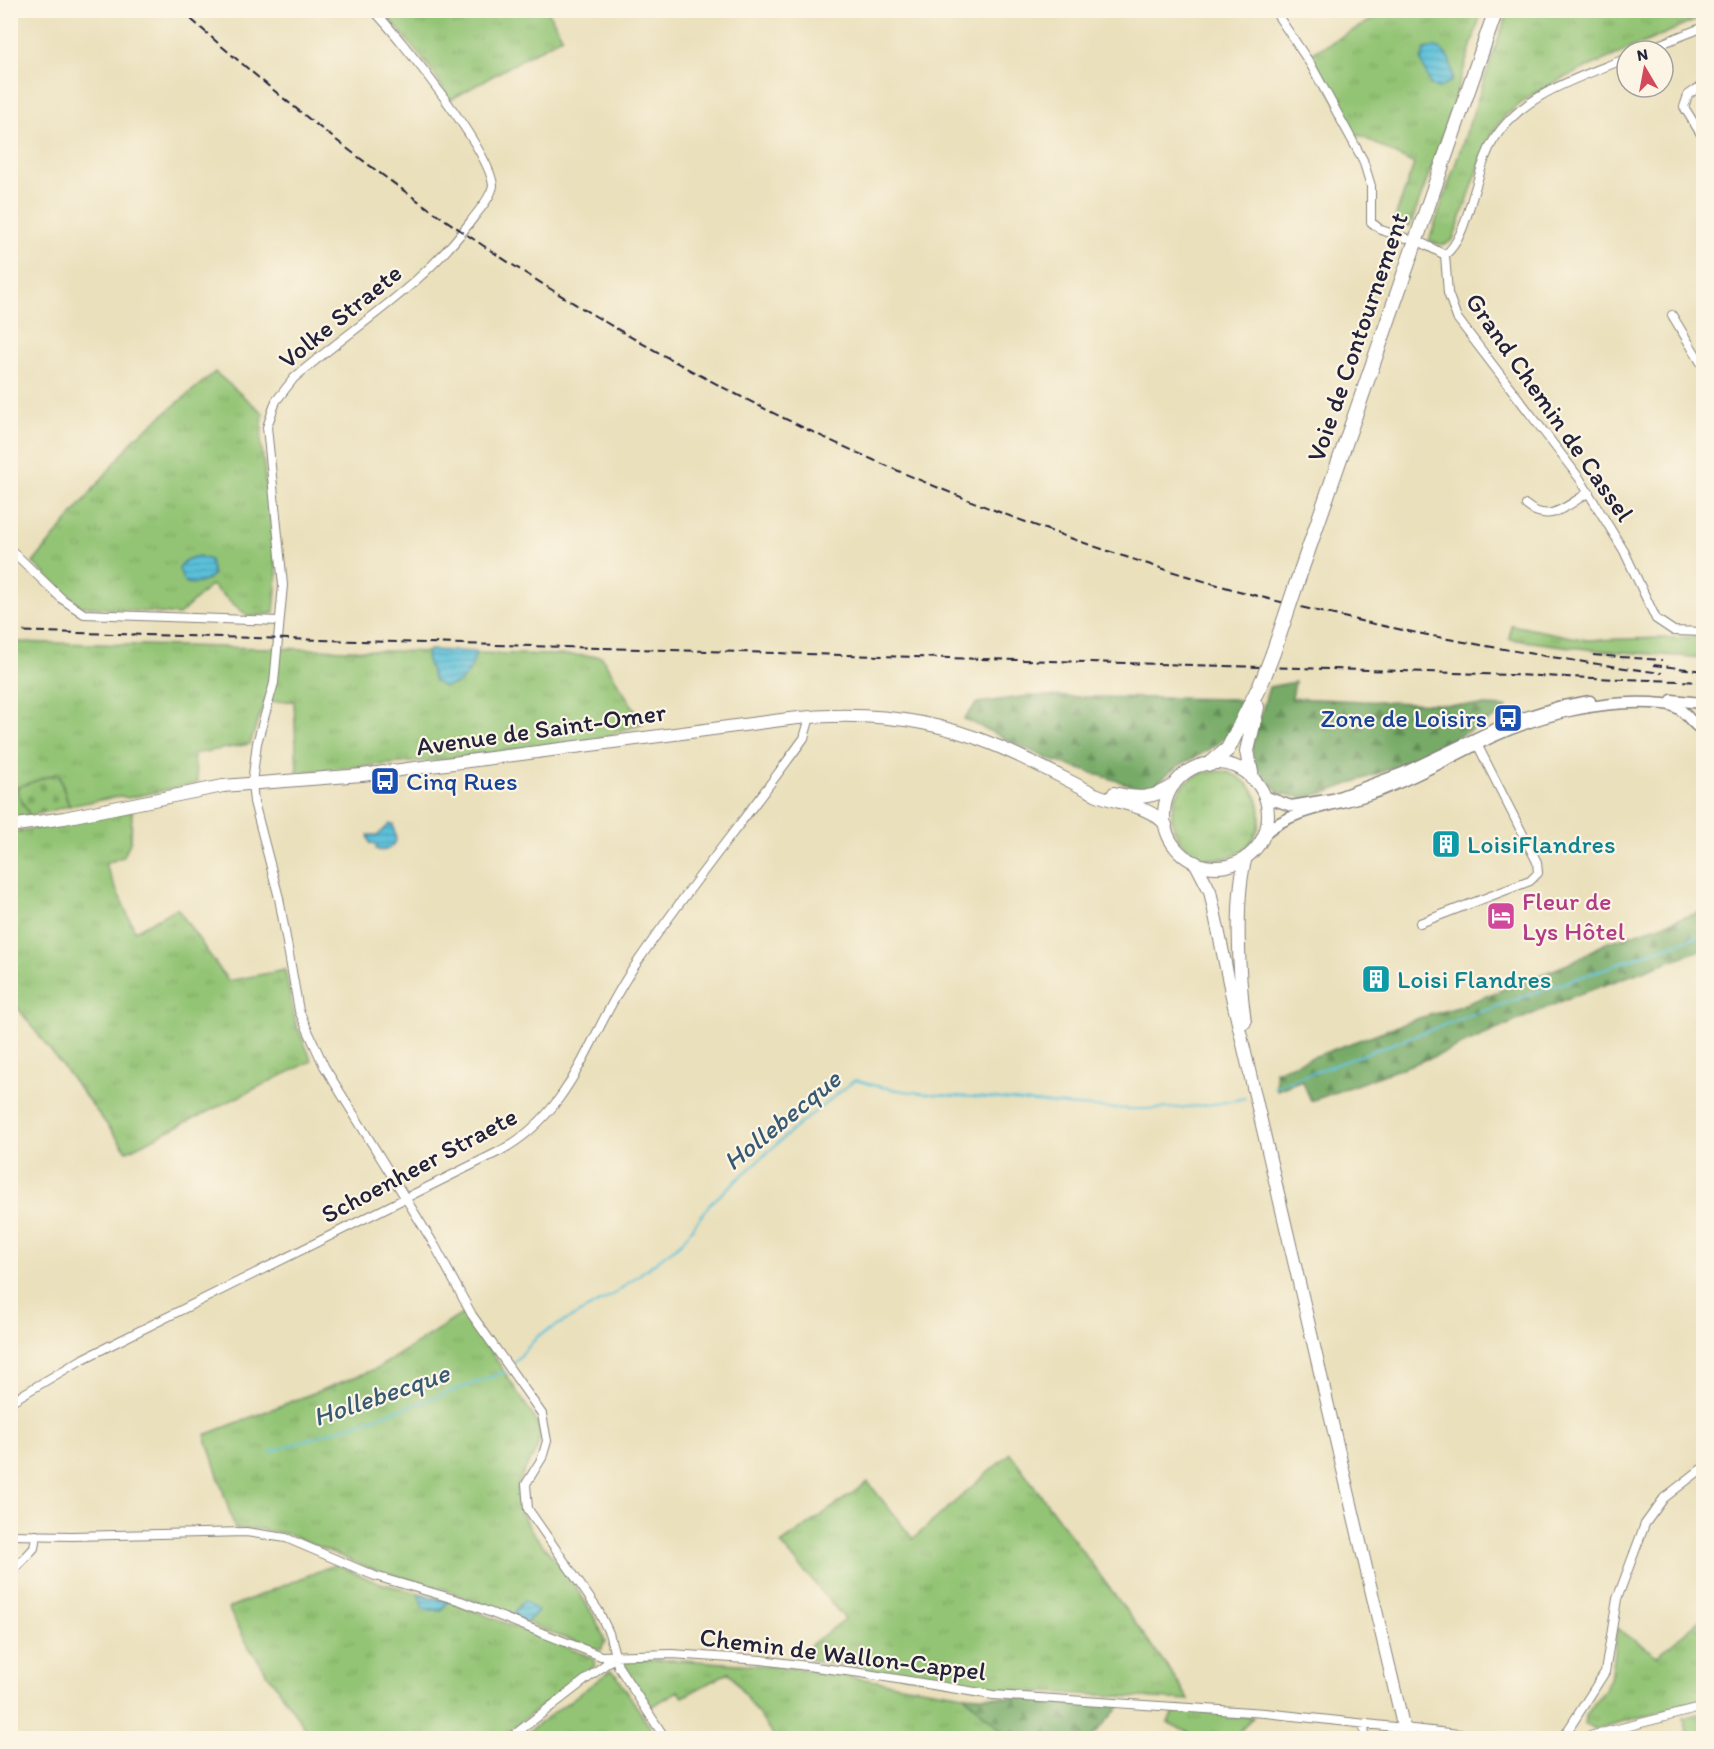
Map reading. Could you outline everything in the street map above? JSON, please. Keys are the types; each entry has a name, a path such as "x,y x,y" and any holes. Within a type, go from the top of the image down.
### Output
{"highway":[{"name":"Voie de Contournement","path":"1210,764 1228,749 1263,679 1273,653 1496,10"},
{"name":"Voie de Contournement","path":"1252,778 1247,747 1263,679"}],"main road":[{"path":"1265,833 1285,819 1349,802 1398,783 1518,719 1581,702 1635,699 1702,702"},
{"path":"1701,729 1694,711 1702,702"},
{"path":"1264,796 1291,806 1333,799 1403,773 1475,741 1547,717 1606,706 1667,704 1681,709 1701,729"},
{"name":"Avenue de Saint-Omer","path":"10,826 78,815 188,791 252,783 362,775 810,717 877,716 939,727 992,744 1101,796 1152,813 1166,825"},
{"path":"1195,862 1224,866 1246,857 1265,833 1268,814 1264,796 1252,778 1233,766 1210,764 1189,772 1175,784 1166,802 1166,825 1176,847 1195,862 1208,885 1234,1006 1250,1065 1404,1733"},
{"name":"Avenue de Saint-Omer","path":"1069,779 1139,798 1155,796 1175,784"},
{"path":"1246,857 1242,884 1240,966 1250,1065"}],"street":[{"name":"Volke Straete","path":"373,10 400,40 446,101 486,164 493,186 459,238 434,266 300,373 276,401 267,433 283,566 274,683 257,743 252,783 255,802 279,898 295,994 304,1026 324,1066 406,1198 476,1322 542,1414 547,1435 546,1447 526,1484 526,1503 534,1520 598,1610 609,1633 620,1670 664,1738"},
{"path":"1274,10 1311,64 1363,160 1370,180 1370,217 1373,224 1381,230 1407,238"},
{"path":"1674,39 1704,27"},
{"path":"1424,244 1446,255 1458,239 1490,148 1510,120 1533,101 1553,89 1615,63"},
{"path":"1704,84 1688,95 1684,106 1704,139"},
{"name":"Grand Chemin de Cassel","path":"1446,255 1448,293 1456,318 1588,492 1624,551 1656,619 1674,631 1704,632"},
{"path":"1672,315 1704,368"},
{"path":"1526,505 1536,513 1550,515 1588,492"},
{"path":"10,549 62,599 84,614 279,621"},
{"name":"Schoenheer Straete","path":"10,1402 81,1360 510,1146 540,1124 554,1108 632,970 800,744 807,731 810,717"},
{"path":"1420,923 1530,881 1538,873 1537,862 1475,741"},
{"path":"1563,1738 1605,1672 1617,1599 1646,1524 1664,1498 1704,1467"},
{"name":"Chemin de Wallon-Cappel","path":"10,1535 246,1532 272,1534 303,1544 375,1576 461,1601 588,1652 615,1657 672,1654 761,1660 872,1674 1005,1696 1199,1707 1364,1724 1404,1733 1496,1738"},
{"path":"10,1574 34,1548 36,1535"},
{"path":"510,1738 615,1657"},
{"path":"1582,1738 1704,1707"},
{"path":"1364,1724 1365,1738"}],"green space":[{"path":"383,11 548,11 562,37 450,100 430,68"},
{"path":"1388,11 1482,11 1441,142 1410,226 1394,221 1414,164 1359,135 1355,137 1310,54"},
{"path":"1508,11 1703,11 1703,17 1653,39 1615,39 1615,55 1563,78 1532,95 1506,115 1491,134 1454,237 1443,245 1429,241"},
{"path":"215,372 263,413 261,443 277,574 274,613 249,617 211,585 179,615 81,606 33,563 135,438"},
{"path":"1511,625 1587,640 1703,637 1703,658 1595,650 1509,639"},
{"path":"11,642 601,656 643,723 602,738 436,760 297,772 294,701 264,702 250,744 193,754 198,783 128,798 121,796 69,806 59,774 16,788 30,816 11,817"},
{"path":"1295,682 1292,698 1507,707 1505,713 1400,765 1328,792 1304,798 1279,793 1254,764 1252,746 1269,687"},
{"path":"1029,696 1234,699 1240,701 1234,726 1219,743 1173,769 1149,791 1048,759 964,719 977,703"},
{"path":"1207,771 1225,771 1241,778 1253,790 1260,806 1260,824 1253,840 1241,852 1225,859 1207,859 1191,852 1179,840 1172,824 1172,806 1179,790 1191,778"},
{"path":"58,773 69,806 30,816 15,788"},
{"path":"132,810 131,841 123,857 105,864 135,931 177,908 228,981 285,970 296,1024 312,1061 127,1151 11,999 10,833"},
{"path":"1703,911 1703,949 1569,998 1441,1054 1311,1101 1302,1080 1277,1090 1275,1071 1419,1018 1458,1007 1568,964 1606,943"},
{"path":"465,1312 539,1425 538,1446 520,1481 517,1490 518,1501 530,1529 569,1578 592,1613 605,1641 601,1650 559,1636 444,1589 366,1567 291,1535 259,1529 235,1529 205,1435 378,1368"},
{"path":"1010,1453 1169,1669 1189,1700 1004,1690 818,1662 796,1656 845,1619 781,1544 868,1482 913,1539"},
{"path":"336,1564 373,1581 452,1602 588,1656 594,1660 595,1666 499,1738 312,1738 249,1647 228,1608"},
{"path":"1703,1617 1703,1700 1595,1729 1585,1725 1586,1716 1610,1680 1617,1628 1657,1656"},
{"path":"633,1660 682,1660 794,1668 964,1695 1009,1738 775,1738 729,1672 683,1697 678,1691 649,1708 623,1667 623,1663"},
{"path":"610,1671 617,1676 657,1738 521,1737"},
{"path":"964,1695 1122,1704 1091,1738 1009,1738"},
{"path":"1178,1708 1253,1717 1234,1738 1199,1738 1167,1722"},
{"path":"1703,1712 1703,1738 1688,1738 1684,1718"}],"water":[{"path":"1436,47 1445,53 1452,70 1452,81 1439,88 1431,86 1421,60 1425,49"},
{"path":"199,556 210,560 213,575 200,583 184,582 179,569 187,559"},
{"path":"429,650 476,652 466,676 457,683 444,687 434,681 426,657"},
{"path":"393,824 396,840 388,849 376,849 377,846 370,843 368,835 378,835"},
{"path":"419,1595 448,1601 441,1611 423,1609"},
{"path":"524,1600 538,1611 526,1623 512,1616"}],"waterway":[{"name":"Hollebecque","path":"1274,1087 1704,934"},
{"name":"Hollebecque","path":"514,1363 538,1336 614,1294 682,1242 710,1204 797,1126 855,1080 891,1089 927,1094 1122,1109 1183,1108 1245,1098"},
{"name":"Hollebecque","path":"270,1452 505,1372"}],"railway":[{"path":"181,10 297,109 418,201 545,285 676,362 812,432 951,493 1094,546 1239,591 1396,629 1555,658 1662,673"},
{"path":"10,631 1401,671 1704,682"},
{"path":"1593,655 1662,660"},
{"path":"1653,665 1704,671"}],"place":[{"name":"Zone de Loisirs","path":"1508,718"},
{"name":"Cinq Rues","path":"385,781"},
{"name":"LoisiFlandres","path":"1446,844"},
{"name":"Fleur de Lys Hôtel","path":"1501,916"},
{"name":"Loisi Flandres","path":"1376,979"}]}
